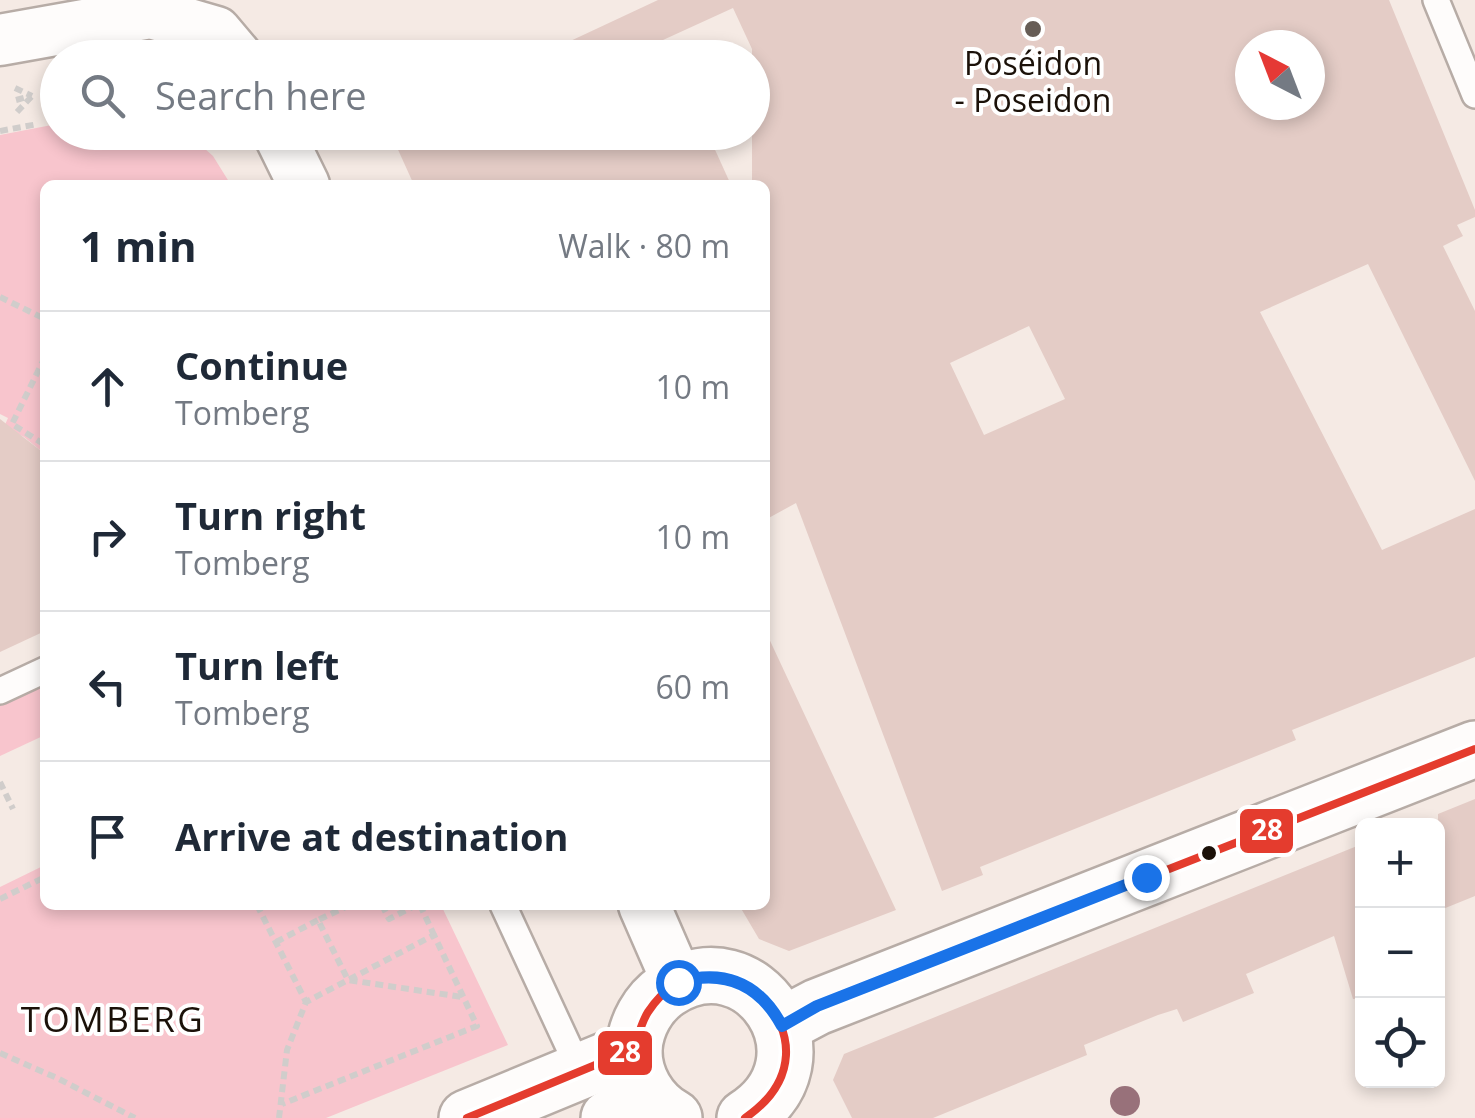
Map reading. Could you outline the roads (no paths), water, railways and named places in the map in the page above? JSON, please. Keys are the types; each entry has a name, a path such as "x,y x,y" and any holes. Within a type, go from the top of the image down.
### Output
{"street":[{"path":"72,40 151,13 227,30"},
{"path":"5,63 40,51"},
{"path":"287,150 302,180"},
{"path":"782,1026 817,1006 1475,749"},
{"path":"646,910 678,982"},
{"path":"645,1112 634,1049 647,1010 660,994 678,982 720,976 757,992 772,1007 782,1026 786,1048 784,1071 775,1091 746,1118"},
{"path":"467,1118 634,1049"}],"lane":[{"path":"1440,1 1475,95"},
{"path":"0,691 40,672"},
{"path":"506,910 580,1071"}],"place":[{"name":"Poséidon - Poseidon","path":"1033,29"}],"district":[{"name":"TOMBERG","path":"113,1020"}]}
